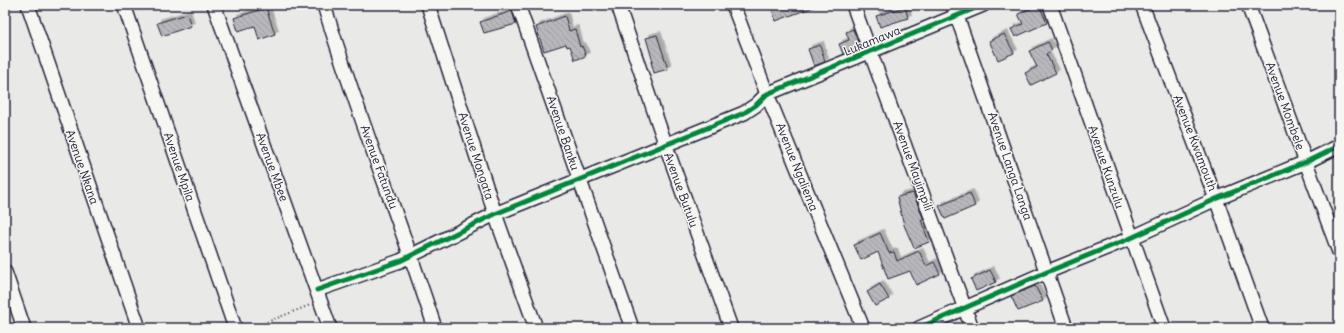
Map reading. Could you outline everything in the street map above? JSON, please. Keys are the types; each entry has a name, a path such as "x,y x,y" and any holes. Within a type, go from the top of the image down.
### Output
{"street":[{"name":"Avenue Nkana","path":"28,5 139,328"},
{"name":"Avenue Mpila","path":"124,5 235,328"},
{"name":"Avenue Mbee","path":"214,5 330,328"},
{"name":"Avenue Fatundu","path":"324,5 342,64 412,255 435,328"},
{"name":"Avenue Mongata","path":"428,5 495,214 536,328"},
{"name":"Avenue Banku","path":"518,5 632,328"},
{"name":"Avenue Butulu","path":"618,5 666,146 731,328"},
{"name":"Avenue Ngaliema","path":"733,5 767,94 863,328"},
{"name":"Avenue Mayimpili","path":"854,5 972,328"},
{"name":"Lukamawa","path":"767,94 871,51 955,10 983,5"},
{"name":"Avenue Kunzulu","path":"1050,5 1164,328"},
{"name":"Avenue Kwamouth","path":"1142,5 1216,199 1262,328"},
{"name":"Avenue Mombele","path":"1248,5 1339,252"},
{"name":"Avenue Langa Langa","path":"955,10 1066,328"},
{"path":"319,296 400,261 495,214 744,114 767,94"},
{"path":"919,328 1047,272 1131,238 1216,199 1306,162 1339,146"},
{"path":"5,272 24,328"}],"path":[{"path":"252,328 319,296"}],"building":[{"path":"776,5 816,6 776,21 771,7"},
{"path":"1039,5 1047,23 1015,37 1011,29 1023,24 1018,14"},
{"path":"905,7 908,18 880,27 876,16"},
{"path":"266,8 275,34 259,40 255,26 238,31 234,18"},
{"path":"512,11 516,24 484,33 480,22"},
{"path":"187,14 191,26 162,36 157,23"},
{"path":"565,16 569,31 575,29 580,47 582,46 586,56 575,60 570,46 567,47 566,44 544,51 536,27"},
{"path":"853,29 860,47 843,54 839,44 849,40 846,32"},
{"path":"1004,34 1014,53 998,60 989,41"},
{"path":"657,35 668,69 654,73 651,62 653,62 646,38"},
{"path":"1048,42 1052,50 1046,54 1056,73 1031,85 1025,73 1037,67 1029,51"},
{"path":"820,45 825,62 814,66 808,49"},
{"path":"913,193 924,220 921,220 929,242 914,248 904,225 897,197"},
{"path":"970,193 975,206 945,219 939,206"},
{"path":"880,233 889,253 894,252 897,261 919,251 926,266 934,262 940,274 916,285 910,271 888,279 878,252 861,260 854,245"},
{"path":"990,270 996,282 976,291 971,279"},
{"path":"880,284 889,299 875,306 867,292"},
{"path":"1035,286 1043,301 1018,311 1011,296"}],"cycle path":[{"path":"317,290 400,261 495,214 744,113 756,105 767,94 983,5"},
{"path":"919,328 1047,272 1131,238 1216,199 1306,162 1339,146"}]}
